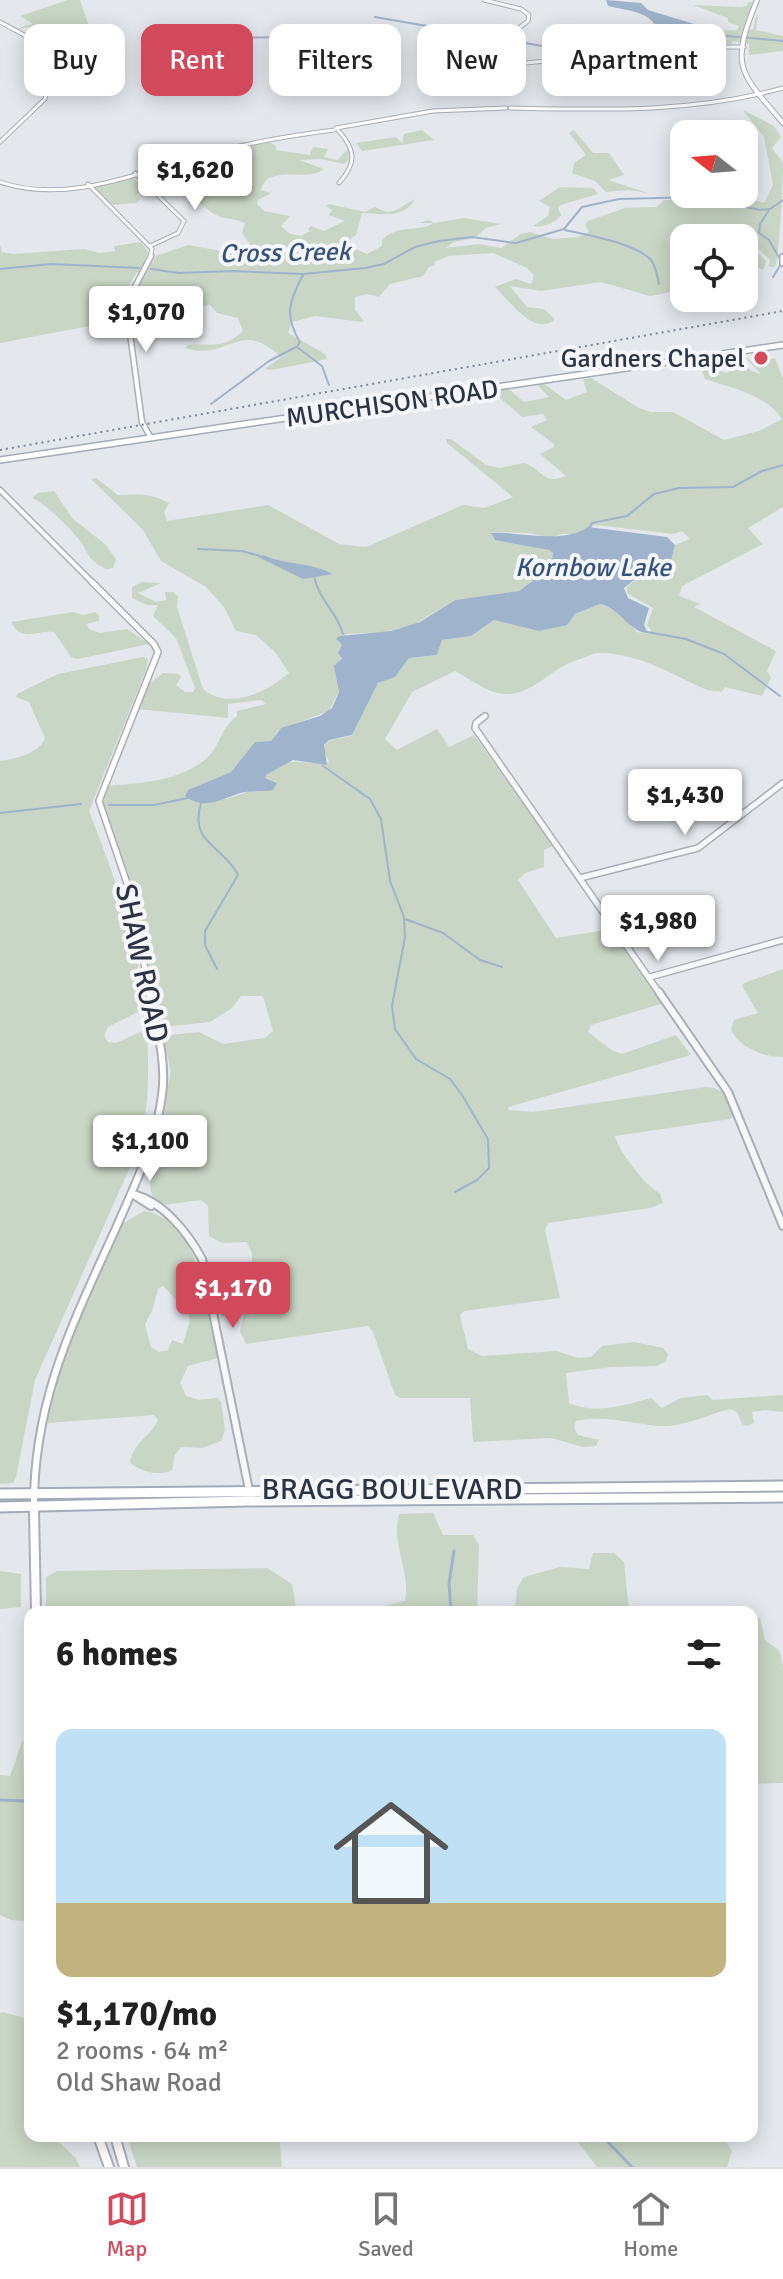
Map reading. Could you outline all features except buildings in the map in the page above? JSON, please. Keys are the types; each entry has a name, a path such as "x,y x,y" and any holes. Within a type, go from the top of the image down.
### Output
{"main road":[{"path":"757,0 744,47 744,74 783,123"},
{"path":"0,22 48,48 54,52 55,58 45,99 0,142"},
{"path":"0,182 15,190 31,192 88,184 221,150 433,111 652,108 759,95 783,88"},
{"path":"88,184 150,246 151,257 126,304 142,422 151,438"},
{"name":"MURCHISON ROAD","path":"0,460 783,345"},
{"name":"SHAW ROAD","path":"0,490 158,650 99,797 100,811 129,889 163,1067 163,1093 157,1129 132,1194 51,1380 38,1434 34,1494 36,1606"},
{"name":"BRAGG BOULEVARD","path":"0,1494 783,1486"},
{"path":"485,1499 530,1494 534,1488"},
{"path":"549,1497 555,1493 602,1489"},
{"name":"BRAGG BOULEVARD","path":"0,1507 549,1497 783,1497"},
{"path":"100,2142 109,2167"},
{"path":"117,2142 124,2167"}],"street":[{"path":"484,0 521,9 529,15 528,21 502,41 516,64 566,59 683,57 722,47 744,47"},
{"path":"336,130 353,145 354,158 352,168 339,183"},
{"path":"135,173 184,221 178,233 150,246"},
{"path":"485,716 476,723 475,728 728,1092 783,1226"},
{"path":"580,878 698,848 783,783"},
{"path":"650,977 783,940"},
{"path":"132,1194 183,1229 202,1259 249,1490"}],"green space":[{"path":"68,0 80,0 88,24 33,24 20,16"},
{"path":"748,2 753,2 745,29 753,30 758,17 756,30 783,36 783,51 749,55 749,44 733,41 726,44 726,30 737,30 739,26 728,22 728,18 693,5 747,6"},
{"path":"743,110 774,126 781,137 772,148 783,164 775,267 769,267 770,260 758,250 758,224 670,224 670,292 650,296 601,282 541,291 510,286 527,307 544,309 555,319 539,324 523,315 495,287 516,279 531,284 534,275 527,268 493,253 449,256 434,262 435,265 429,267 423,276 390,284 379,297 367,294 355,297 355,310 362,322 315,316 292,322 288,333 325,354 327,359 272,370 265,369 281,357 254,341 243,340 213,350 185,348 189,345 223,343 243,331 238,318 217,313 210,305 167,313 134,325 130,301 144,276 137,272 120,300 120,317 116,321 0,343 0,245 2,252 13,254 84,249 100,253 115,251 114,246 141,242 148,252 144,262 152,263 156,256 188,245 233,253 249,251 252,247 242,233 245,223 214,214 191,194 172,192 175,183 207,178 224,168 212,164 176,171 192,163 187,160 220,151 234,161 246,161 253,153 247,147 270,142 276,150 310,155 313,147 328,149 324,157 337,160 349,148 349,159 344,164 321,159 299,160 324,169 316,173 272,177 261,190 271,193 258,200 257,204 264,211 290,216 281,226 290,234 301,236 310,231 311,226 324,231 345,221 329,215 332,210 326,206 329,204 365,212 375,207 387,212 415,199 399,212 362,213 356,235 351,238 351,247 367,254 382,246 382,240 388,235 433,223 419,223 464,218 501,224 486,228 475,238 454,242 445,248 479,244 501,248 521,234 530,232 553,239 578,237 589,232 585,225 588,221 625,208 656,207 665,200 670,200 670,208 758,208 758,201 764,203 773,185 764,137 758,129 758,120 751,120"},
{"path":"422,130 434,140 362,151 356,143 396,137 402,143 404,134"},
{"path":"574,130 593,153 609,153 624,175 608,180 648,193 628,190 606,192 595,181 572,173 574,163 586,155 569,133"},
{"path":"131,175 143,189 136,195 140,199 137,203 112,205 94,187 97,183"},
{"path":"560,187 593,188 598,194 561,205 558,208 561,215 556,220 544,226 533,226 548,216 550,207 539,201"},
{"path":"758,253 766,261 763,270 758,268"},
{"path":"742,354 752,362 775,358 783,379 783,507 748,528 763,544 682,586 679,596 701,604 694,607 776,651 767,671 771,678 762,696 725,687 722,692 707,690 641,660 598,653 564,665 526,690 515,693 486,689 455,671 412,692 385,739 397,750 437,729 449,747 474,735 553,846 544,850 544,867 525,873 518,880 556,938 611,929 664,1003 591,1025 588,1032 622,1054 676,1035 691,1055 508,1107 509,1110 533,1112 706,1087 725,1094 734,1114 730,1119 615,1136 627,1159 640,1176 660,1193 663,1203 650,1208 548,1223 545,1230 560,1298 464,1311 460,1315 468,1349 482,1356 557,1351 578,1358 591,1357 602,1346 634,1342 663,1348 668,1354 666,1361 657,1366 611,1367 566,1373 569,1403 599,1409 651,1398 662,1408 681,1398 707,1395 713,1400 783,1395 783,1412 752,1412 754,1423 747,1426 742,1424 737,1412 730,1409 667,1426 606,1419 576,1421 574,1428 578,1435 599,1440 596,1446 583,1447 551,1438 473,1442 470,1398 401,1398 395,1395 373,1332 368,1326 246,1344 240,1331 244,1315 231,1312 223,1316 219,1313 213,1285 217,1281 252,1274 252,1254 247,1242 222,1243 209,1236 208,1206 201,1200 164,1205 155,1203 150,1186 151,1170 163,1130 170,1072 163,1040 170,1035 199,1032 223,1044 265,1038 273,1031 263,996 241,996 232,1008 210,1022 163,1027 159,1022 133,893 103,808 106,786 160,780 185,772 208,757 237,716 237,711 266,704 261,700 228,704 228,718 138,709 147,685 163,673 179,674 181,677 176,685 185,692 193,692 195,688 176,638 153,616 158,605 147,605 132,598 132,587 142,582 161,583 138,593 156,602 166,600 165,592 178,596 177,607 203,689 213,695 236,699 248,696 270,687 289,673 276,653 256,635 236,631 224,607 206,587 161,561 143,530 91,479 96,478 118,495 151,496 169,503 164,512 167,521 268,505 339,544 366,547 463,505 484,508 513,497 446,439 451,439 486,465 500,468 523,463 547,478 566,476 540,454 554,447 531,427 547,420 543,414 522,417 499,397 501,389 510,390 524,402 549,397 537,385 543,383 566,400 587,392 583,379 591,378 639,408 651,412 673,412 724,440 759,431 782,419 757,398 705,379 701,369 706,367 727,373 732,369 725,361 735,360 761,374","holes":["595,525 674,534 682,531 690,539 675,545 671,561 648,569 627,587 627,593 653,608 647,625 650,634 637,632 620,613 600,604 575,614 566,625 539,631 494,620 471,636 442,640 437,655 409,658 398,673 376,685 352,735 331,740 325,745 323,749 329,762 281,764 265,775 265,778 276,782 227,799 188,790 231,772 255,742 271,741 278,730 329,711 339,691 335,666 342,657 339,654 342,645 337,641 347,634 384,632 413,625 455,600 519,591 551,566 553,553 549,550 493,537 492,532 530,533 549,538 577,534"]},
{"path":"54,491 73,519 105,544 116,559 113,568 106,569 92,560 64,524 32,498 38,493"},
{"path":"73,612 83,615 95,612 99,615 99,621 86,624 89,629 100,633 127,629 149,644 78,659 71,657 54,632 24,634 11,622"},
{"path":"143,657 148,659 146,670 89,811 130,931 144,1005 138,1012 108,1027 104,1036 108,1042 116,1043 147,1029 146,1109 135,1156 35,1380 16,1477 13,1483 0,1484 0,761 33,751 45,738 29,702 16,697 17,694 58,674"},
{"path":"783,969 783,1057 752,1050 739,1041 731,1029 734,1020 758,1013 742,986 744,983"},
{"path":"144,1211 158,1215 179,1231 193,1254 199,1280 199,1294 192,1299 176,1300 163,1286 158,1289 145,1324 151,1347 159,1352 168,1350 172,1340 183,1344 190,1320 188,1309 200,1299 206,1305 218,1358 188,1366 180,1383 186,1396 199,1400 217,1398 221,1402 225,1430 221,1441 202,1448 181,1447 175,1455 172,1470 161,1473 144,1471 130,1463 134,1451 158,1420 154,1415 47,1423 49,1402 63,1356 122,1224"},
{"path":"433,1513 443,1535 473,1535 479,1545 477,1606 385,1606 405,1601 405,1579 397,1537 399,1514"},
{"path":"593,1553 614,1553 624,1562 628,1606 516,1606 517,1588 524,1577 560,1567 589,1569"},
{"path":"267,1568 292,1584 296,1606 46,1606 46,1577 57,1571"},
{"path":"0,1571 21,1574 21,1607 0,1609"},
{"path":"758,1618 765,1640 780,1651 783,1667 783,1783 758,1784"},
{"path":"23,1739 24,1921 0,1915 0,1775 10,1776"},
{"path":"0,2013 24,2018 24,2142 59,2142 75,2157 80,2167 0,2167"},
{"path":"129,2142 280,2142 282,2167 137,2167"},
{"path":"578,2142 726,2142 732,2151 727,2167 597,2167"}],"water":[{"path":"606,0 641,3 648,10 694,24 654,24 635,12 608,6"},
{"name":"Kornbow Lake","path":"588,527 667,537 675,545 671,561 648,569 624,588 628,598 649,608 644,625 648,633 636,629 613,610 600,604 575,614 567,625 539,631 494,620 471,636 442,640 437,655 409,658 395,677 378,683 352,735 329,740 324,745 327,765 293,760 266,775 265,778 277,783 273,790 244,792 206,803 185,796 188,790 231,772 255,742 271,741 281,728 320,716 332,708 339,692 334,666 342,658 338,653 342,645 336,639 340,636 391,631 420,622 455,600 519,591 551,567 553,553 549,550 495,540 491,533 554,536"},
{"path":"263,555 333,574 303,579 258,557"}],"waterway":[{"path":"375,17 542,46"},
{"path":"726,36 783,41"},
{"path":"253,38 269,37"},
{"name":"Cross Creek","path":"151,269 179,273 233,271 303,274 365,268 384,264 415,247 439,241 472,237 516,243 564,229 582,207 619,199 697,197 760,210 770,209 783,200"},
{"path":"769,210 760,224 759,233 769,240 780,259"},
{"path":"565,230 610,240 644,254 653,262 659,284"},
{"name":"Cross Creek","path":"0,269 51,264 139,268"},
{"path":"773,277 781,264"},
{"path":"303,275 290,308 292,324 300,342 297,347 322,366 329,385"},
{"path":"211,404 269,361 296,347"},
{"path":"589,529 592,523 627,516 654,494 679,488 733,487 762,471 783,465"},
{"path":"198,549 242,551 260,556"},
{"path":"314,577 343,634"},
{"path":"647,632 686,639 724,654 780,696"},
{"path":"323,766 370,799 381,819 390,881 404,917 405,937 392,1006 395,1029 416,1059 450,1079 488,1139 489,1168 477,1180 455,1192"},
{"path":"109,805 154,805 188,798"},
{"path":"201,803 198,817 203,836 238,875 205,931 205,945 217,969"},
{"path":"0,813 81,804"},
{"path":"405,919 443,933 480,960 502,967"},
{"path":"451,1606 449,1583 454,1551"},
{"path":"0,1800 24,1801"},
{"path":"608,2142 632,2167"}],"railway":[{"path":"0,450 783,311"}],"place":[{"name":"Gardners Chapel","path":"761,358"}]}
